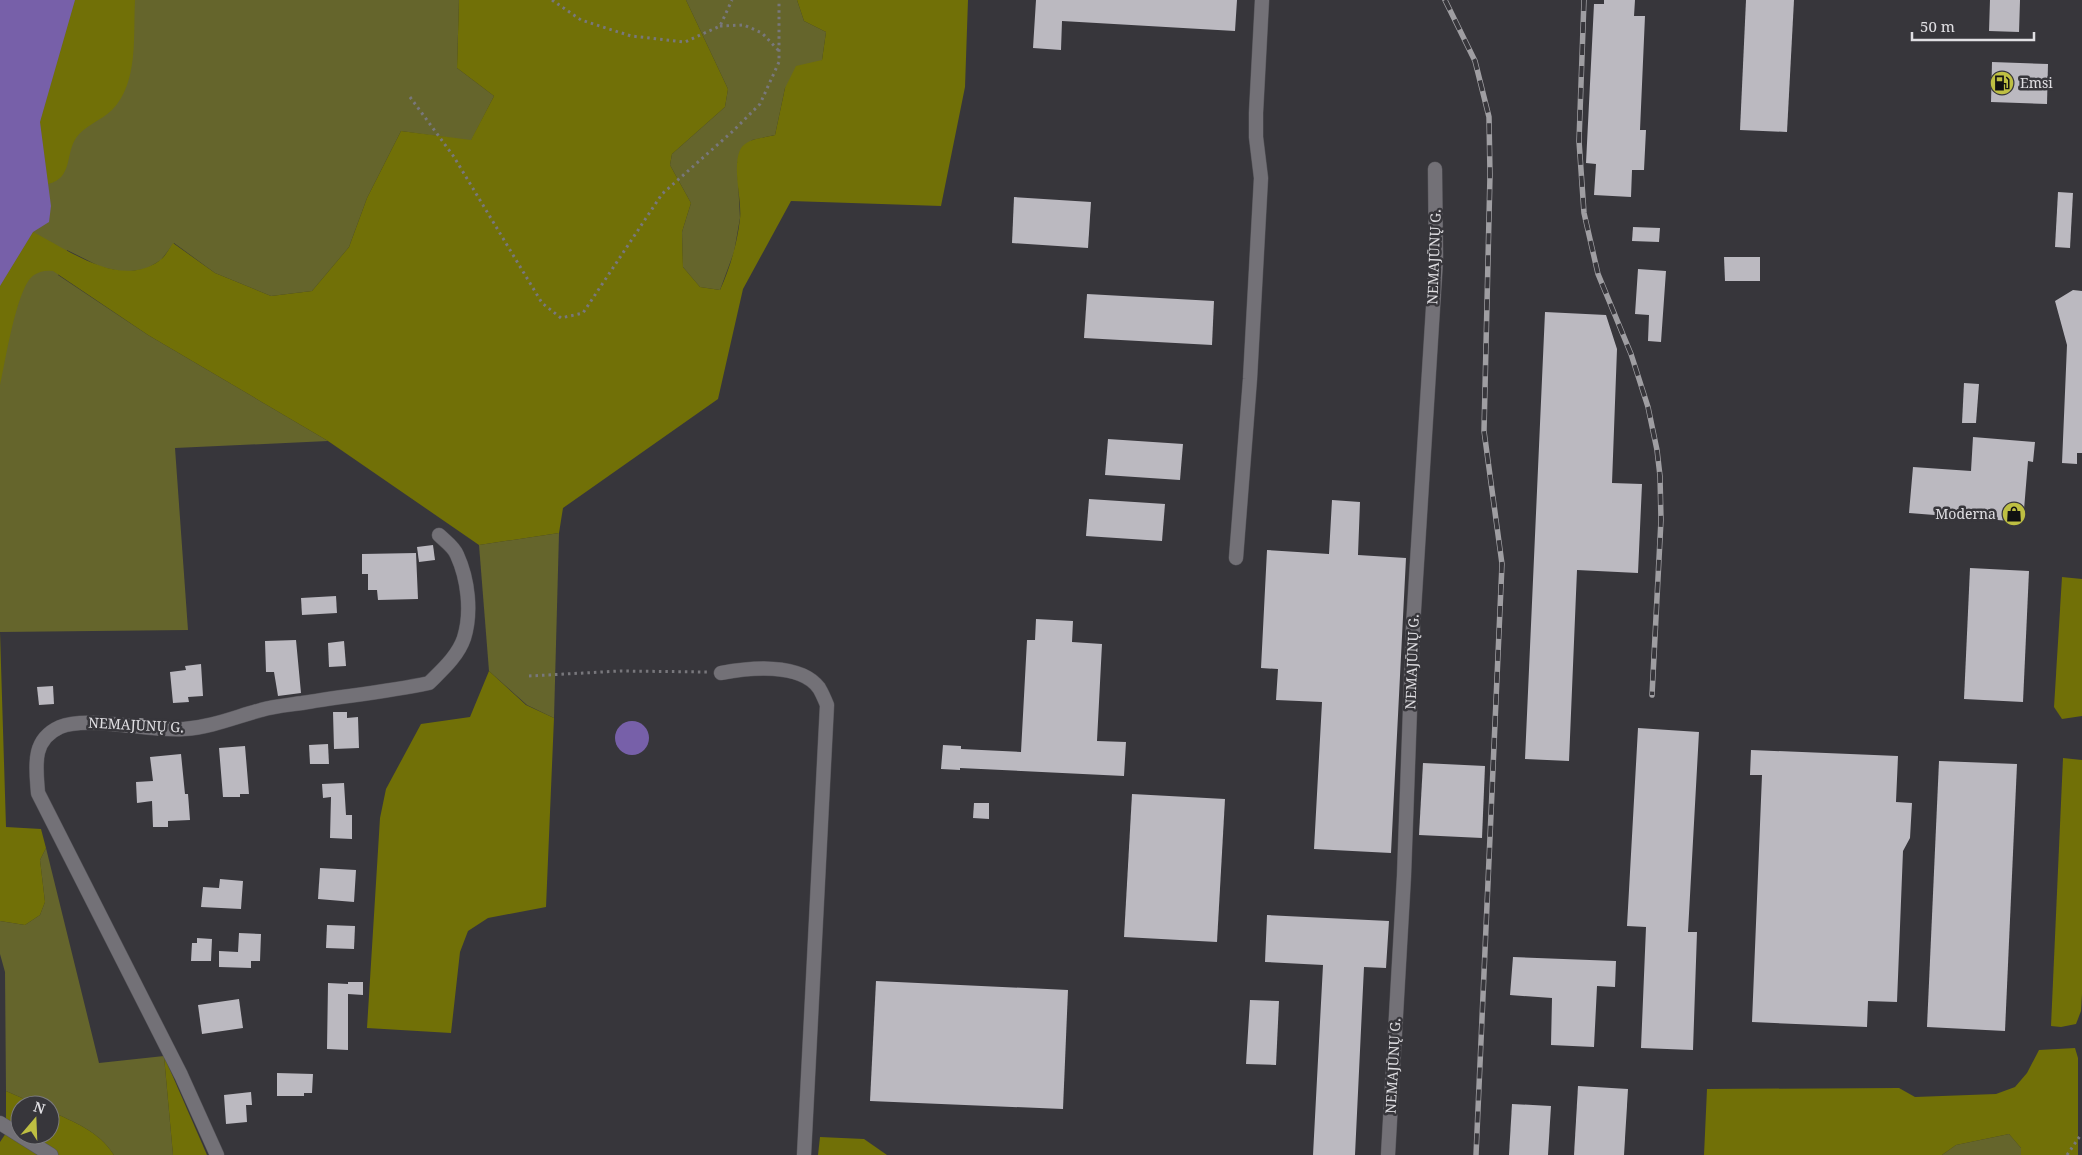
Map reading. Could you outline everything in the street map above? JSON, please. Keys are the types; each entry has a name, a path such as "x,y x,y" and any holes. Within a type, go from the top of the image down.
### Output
{"street":[{"path":"1236,558 1250,379 1260,178 1256,113 1262,0"},
{"name":"NEMAJŪNŲ G.","path":"1388,1155 1404,876 1413,626 1436,260 1435,169"},
{"name":"NEMAJŪNŲ G.","path":"217,1155 181,1075 38,793 35,762 39,748 46,736 60,727 80,722 146,728 184,729 225,722 261,710 429,683 449,663 464,639 468,613 466,584 457,553 439,535"},
{"path":"721,673 750,668 784,670 800,674 818,686 828,705 804,1155"},
{"path":"0,1123 51,1155"}],"path":[{"path":"552,0 581,20 631,36 685,42 720,26 744,25 762,33 779,51"},
{"path":"720,26 732,0"},
{"path":"410,97 454,157 542,303 561,318 583,313 662,194 733,131 760,104 779,62 779,0"},
{"path":"529,676 620,671 721,673"},
{"path":"2067,1155 2080,1136"}],"shaded area":[{"path":"0,0 459,0 457,68 494,96 471,141 401,131 367,198 349,247 312,291 271,296 215,273 174,243 161,260 146,269 124,272 101,267 67,250 58,275 148,335 328,441 175,448 188,630 0,632"},
{"path":"0,0 75,0 40,122 51,206 49,222 33,232 0,286"},
{"path":"75,0 135,0 131,73 121,99 108,114 79,134 73,145 65,171 56,181 48,184 40,122"},
{"path":"459,0 686,0 728,89 725,107 672,154 670,165 691,203 682,232 683,267 700,287 720,290 733,256 739,228 740,211 737,166 740,150 746,143 775,135 785,88 796,66 822,60 826,32 804,21 797,0 968,0 965,87 941,206 791,201 743,289 718,399 563,508 559,533 479,545 328,441 148,335 53,271 43,271 34,275 22,293 12,326 0,386 0,286 33,232 78,256 111,269 128,271 144,269 159,261 173,243 215,273 271,296 312,291 349,247 367,198 401,131 471,140 494,96 457,68"},
{"path":"686,0 797,0 804,21 826,32 822,60 785,88 775,135 752,140 737,163 740,218 734,252 720,290 700,287 683,267 682,232 691,203 670,165 672,154 725,107 728,89"},
{"path":"559,533 554,718 527,705 489,671 479,545"},
{"path":"2062,577 2082,579 2082,716 2062,719 2054,707"},
{"path":"0,632 6,827 41,829 46,848 40,860 45,902 40,915 25,925 0,921"},
{"path":"489,671 526,705 554,718 546,907 488,918 468,931 460,952 451,1033 367,1028 380,818 386,789 421,724 470,717"},
{"path":"632,721 644,726 649,738 644,750 632,755 620,750 615,738 620,726"},
{"path":"2063,758 2082,760 2082,994 2081,1011 2076,1024 2061,1027 2051,1026"},
{"path":"46,848 99,1063 164,1056 173,1155 114,1155 93,1133 60,1115 60,1095 15,1095 6,1091 5,972 0,954 0,921 25,925 40,915 45,902 40,860"},
{"path":"2075,1048 2078,1058 2078,1155 2021,1155 2021,1148 2009,1134 1956,1145 1942,1155 1704,1155 1707,1089 1899,1088 1915,1097 1996,1094 2015,1087 2027,1073 2039,1050"},
{"path":"164,1056 207,1155 173,1155"},
{"path":"6,1091 15,1095 10,1095 10,1145 60,1145 60,1115 93,1133 114,1155 0,1155 0,1142 6,1133"},
{"path":"2009,1134 2021,1148 2021,1155 1942,1155 1956,1145"},
{"path":"820,1137 864,1139 887,1155 818,1155"}],"building":[{"path":"1036,0 1237,0 1235,31 1062,21 1061,50 1033,48"},
{"path":"1604,0 1635,0 1634,16 1645,16 1640,130 1646,130 1644,170 1632,170 1631,197 1594,195 1596,164 1586,163 1594,4 1604,4"},
{"path":"1746,0 1794,0 1787,132 1740,130"},
{"path":"1990,0 2020,0 2019,32 1989,31"},
{"path":"1992,62 2048,64 2047,104 1991,102"},
{"path":"2058,192 2073,193 2070,248 2055,247"},
{"path":"1014,197 1091,202 1088,248 1012,243"},
{"path":"1633,227 1660,228 1659,242 1632,241"},
{"path":"1724,257 1760,257 1760,281 1725,281"},
{"path":"1638,269 1666,271 1661,342 1648,341 1649,315 1635,314"},
{"path":"2073,290 2082,291 2082,453 2077,453 2077,464 2062,463 2067,345 2055,301"},
{"path":"1087,294 1214,301 1212,345 1084,338"},
{"path":"1545,312 1606,315 1617,349 1612,483 1642,484 1638,573 1577,570 1569,761 1525,759"},
{"path":"1964,383 1979,384 1976,423 1962,423"},
{"path":"1973,437 2035,442 2033,462 2028,461 2023,522 1909,513 1913,467 1971,471"},
{"path":"1108,439 1183,444 1180,480 1105,475"},
{"path":"1089,499 1165,504 1162,541 1086,536"},
{"path":"1332,500 1360,502 1358,555 1406,558 1391,853 1314,849 1322,702 1276,700 1278,669 1261,668 1267,550 1329,554"},
{"path":"433,545 435,560 419,562 417,547"},
{"path":"416,553 418,599 378,600 377,590 368,590 368,574 362,574 362,554"},
{"path":"1970,568 2029,571 2023,702 1964,699"},
{"path":"336,596 337,613 302,615 301,598"},
{"path":"1036,619 1073,621 1072,642 1102,644 1097,741 1126,742 1124,776 960,768 960,770 941,769 943,745 961,746 961,749 1021,752 1027,640 1035,640"},
{"path":"296,640 301,693 278,696 274,672 266,672 265,641"},
{"path":"344,641 346,666 329,667 328,643"},
{"path":"201,664 203,696 188,697 189,702 173,703 170,672 186,670 185,666"},
{"path":"53,686 54,704 39,705 37,687"},
{"path":"333,712 347,712 347,718 358,717 359,748 334,749"},
{"path":"1638,728 1699,732 1688,932 1697,932 1693,1050 1641,1048 1646,927 1627,926"},
{"path":"328,744 329,764 310,764 309,745"},
{"path":"245,746 249,794 240,794 240,797 223,797 219,748"},
{"path":"1751,750 1898,756 1896,802 1912,803 1910,838 1903,851 1897,1002 1868,1001 1867,1027 1752,1022 1762,775 1750,775"},
{"path":"181,754 185,794 188,794 190,820 168,821 168,827 153,827 152,801 137,803 136,782 153,781 150,757"},
{"path":"1939,761 2017,764 2005,1031 1927,1027"},
{"path":"1423,763 1485,766 1482,838 1419,835"},
{"path":"344,783 346,815 352,815 352,839 330,838 331,797 323,798 322,784"},
{"path":"1132,794 1225,799 1217,942 1124,937"},
{"path":"974,803 989,803 989,819 973,818"},
{"path":"320,868 356,870 354,902 318,899"},
{"path":"220,879 243,881 241,909 201,907 203,887 219,888"},
{"path":"1267,915 1389,921 1386,968 1364,967 1355,1155 1313,1155 1323,965 1265,962"},
{"path":"327,925 355,926 354,949 326,948"},
{"path":"239,933 261,934 260,961 251,961 251,968 219,967 219,951 238,952"},
{"path":"197,938 212,939 211,961 191,961 192,943 197,943"},
{"path":"1513,957 1616,961 1615,987 1597,986 1594,1047 1551,1045 1552,998 1510,995"},
{"path":"876,981 1068,990 1063,1109 870,1101"},
{"path":"348,982 363,982 363,995 348,994 348,1050 327,1049 328,983 348,984"},
{"path":"239,999 243,1028 202,1034 198,1005"},
{"path":"1250,1000 1279,1001 1276,1065 1246,1064"},
{"path":"277,1073 313,1074 312,1093 304,1093 304,1096 277,1096"},
{"path":"1578,1086 1628,1089 1624,1155 1574,1155"},
{"path":"251,1092 252,1105 246,1105 247,1122 226,1124 224,1095"},
{"path":"1512,1104 1551,1106 1548,1155 1509,1155"}],"railway":[{"path":"1445,0 1475,61 1489,117 1490,175 1484,431 1502,564 1476,1155"},
{"path":"1584,0 1579,141 1584,213 1598,274 1631,354 1648,407 1660,476 1661,520 1652,695"}],"place":[{"name":"Emsi","path":"2002,83"},
{"name":"Moderna","path":"2014,514"}]}
